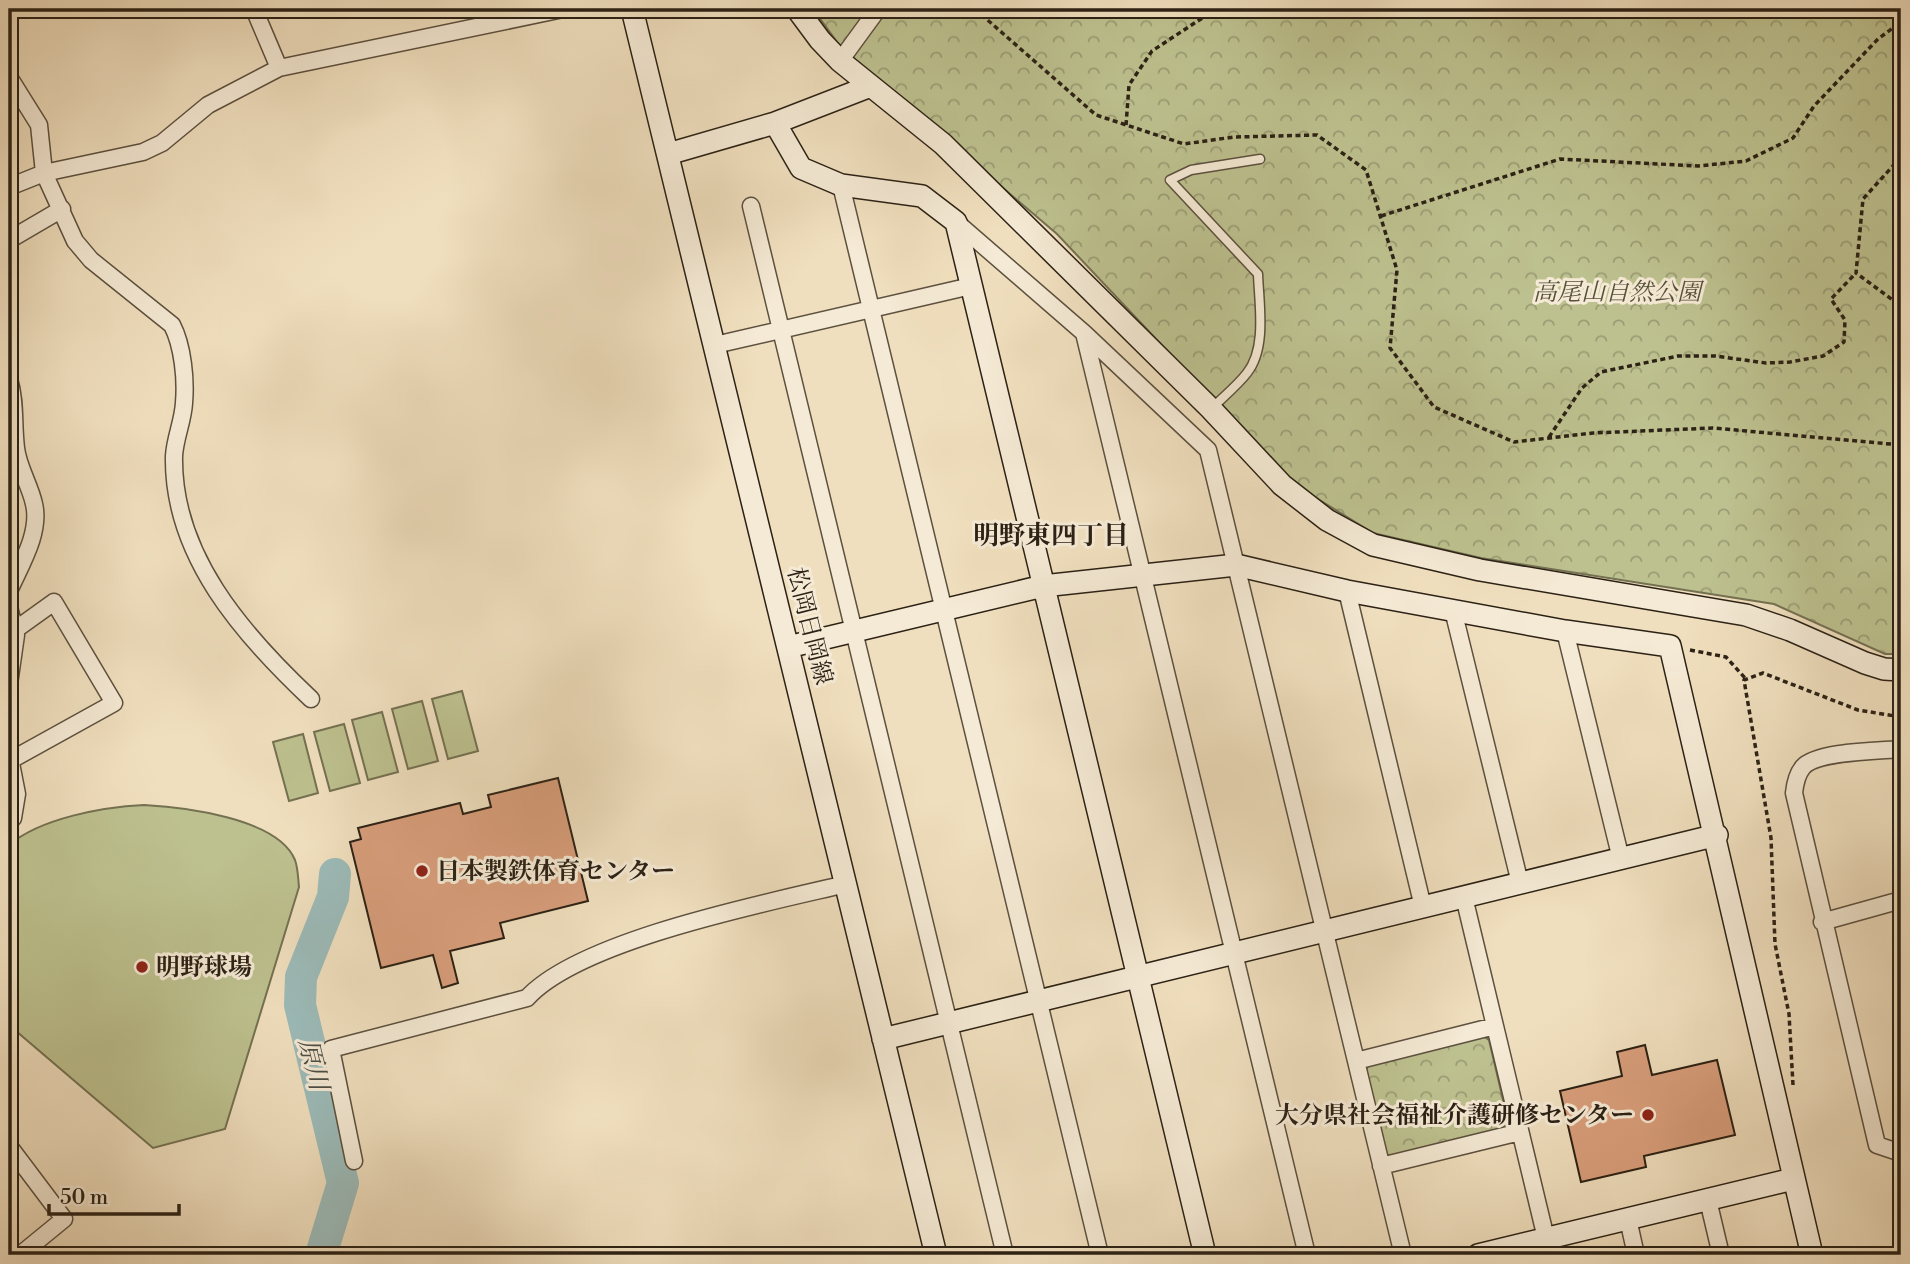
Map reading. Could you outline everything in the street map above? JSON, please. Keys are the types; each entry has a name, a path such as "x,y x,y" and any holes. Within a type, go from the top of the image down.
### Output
{"street":[{"path":"254,9 279,68"},
{"path":"9,187 44,173 116,159 162,143 208,105 279,68 563,9"},
{"name":"松岡日岡線","path":"632,9 936,1255"},
{"path":"797,9 840,61 868,87 943,145 1211,409 1282,485 1326,520 1373,545 1480,570 1746,615 1790,630 1865,663 1884,669 1901,670"},
{"path":"840,61 878,9"},
{"path":"9,77 39,125 44,173 82,250 172,325 178,337 184,402 174,454 177,495 194,554 218,594 244,629 274,664 311,699"},
{"path":"668,154 775,123 868,87"},
{"path":"775,123 801,168 841,185 922,196 956,222 1084,334 1208,450 1403,1255"},
{"path":"841,185 1100,1255"},
{"path":"751,206 1005,1255"},
{"path":"9,240 62,209"},
{"path":"956,222 1205,1255"},
{"path":"715,345 971,286"},
{"path":"1084,334 1307,1255"},
{"path":"9,379 15,402 16,452 36,519 27,550 9,591"},
{"path":"788,647 1043,586 1142,573 1236,565 1347,591 1565,631 1670,646 1717,835 1812,1255"},
{"path":"1347,591 1423,907"},
{"path":"9,820 13,818 18,794 10,755 114,704 54,602 15,630"},
{"path":"9,607 15,630 15,651 9,684"},
{"path":"1453,610 1520,883"},
{"path":"1565,631 1621,859"},
{"path":"1901,754 1818,759 1803,767 1798,775 1796,804 1822,922 1878,1145 1895,1151 1901,1149"},
{"path":"883,1039 1717,835"},
{"path":"354,1161 331,1049 527,998 540,984 576,962 628,942 846,884"},
{"path":"1464,897 1548,1247"},
{"path":"1822,922 1901,900"},
{"path":"1356,1061 1495,1026"},
{"path":"1381,1166 1520,1132"},
{"path":"9,1146 64,1219 22,1254"},
{"path":"1478,1255 1548,1247 1628,1219 1793,1179"},
{"path":"1708,1200 1721,1255"},
{"path":"1628,1219 1636,1255"}],"lane":[{"path":"1211,409 1248,372 1254,360 1259,343 1258,274 1170,180 1191,170 1260,159"}],"path":[{"path":"975,9 1096,115 1184,144 1234,137 1317,135 1366,170 1397,270 1390,348 1434,407 1514,442 1593,433 1713,428 1901,445"},
{"path":"1126,125 1129,86 1152,51 1216,9"},
{"path":"1380,216 1560,159 1698,166 1746,161 1793,138 1814,106 1878,39 1901,22"},
{"path":"1548,438 1582,388 1601,372 1678,356 1715,356 1766,363 1823,356 1844,342 1845,320 1831,299 1856,273 1863,199 1901,157"},
{"path":"1856,273 1901,306"},
{"path":"1670,646 1726,657 1745,678"},
{"path":"1745,678 1758,674 1769,675 1858,710 1901,717"},
{"path":"1745,678 1771,838 1775,944 1789,1014 1793,1091"}],"green space":[{"name":"高尾山自然公園","path":"813,9 1901,9 1901,654 1885,654 1774,604 1481,558 1373,533 1292,483 1057,234 879,82 840,46"},
{"path":"462,691 478,751 448,759 432,699"},
{"path":"422,701 438,761 408,769 392,709"},
{"path":"382,712 398,772 368,780 352,720"},
{"path":"344,724 360,783 330,791 314,732"},
{"path":"303,734 318,793 289,801 273,742"},
{"name":"明野球場","path":"144,805 204,812 250,825 270,834 285,846 295,860 299,887 225,1129 153,1148 9,1025 9,845 55,821 110,808"},
{"path":"1481,1035 1489,1040 1508,1121 1503,1129 1393,1157 1385,1154 1365,1073 1369,1064"}],"building":[{"name":"日本製鉄体育センター","path":"558,778 588,901 500,923 504,938 450,951 458,983 442,988 433,955 381,968 350,842 361,839 358,828 460,803 463,814 491,807 488,795"},
{"name":"大分県社会福祉介護研修センター","path":"1645,1045 1652,1075 1717,1060 1735,1135 1644,1156 1646,1167 1581,1182 1560,1091 1622,1076 1617,1052"}],"waterway":[{"name":"原川","path":"321,1255 343,1183 300,1005 301,977 333,897 335,874"}],"place":[{"name":"日本製鉄体育センター","path":"422,871"},
{"name":"明野球場","path":"142,967"},
{"name":"大分県社会福祉介護研修センター","path":"1648,1115"}],"district":[{"name":"明野東四丁目","path":"1051,535"}]}
